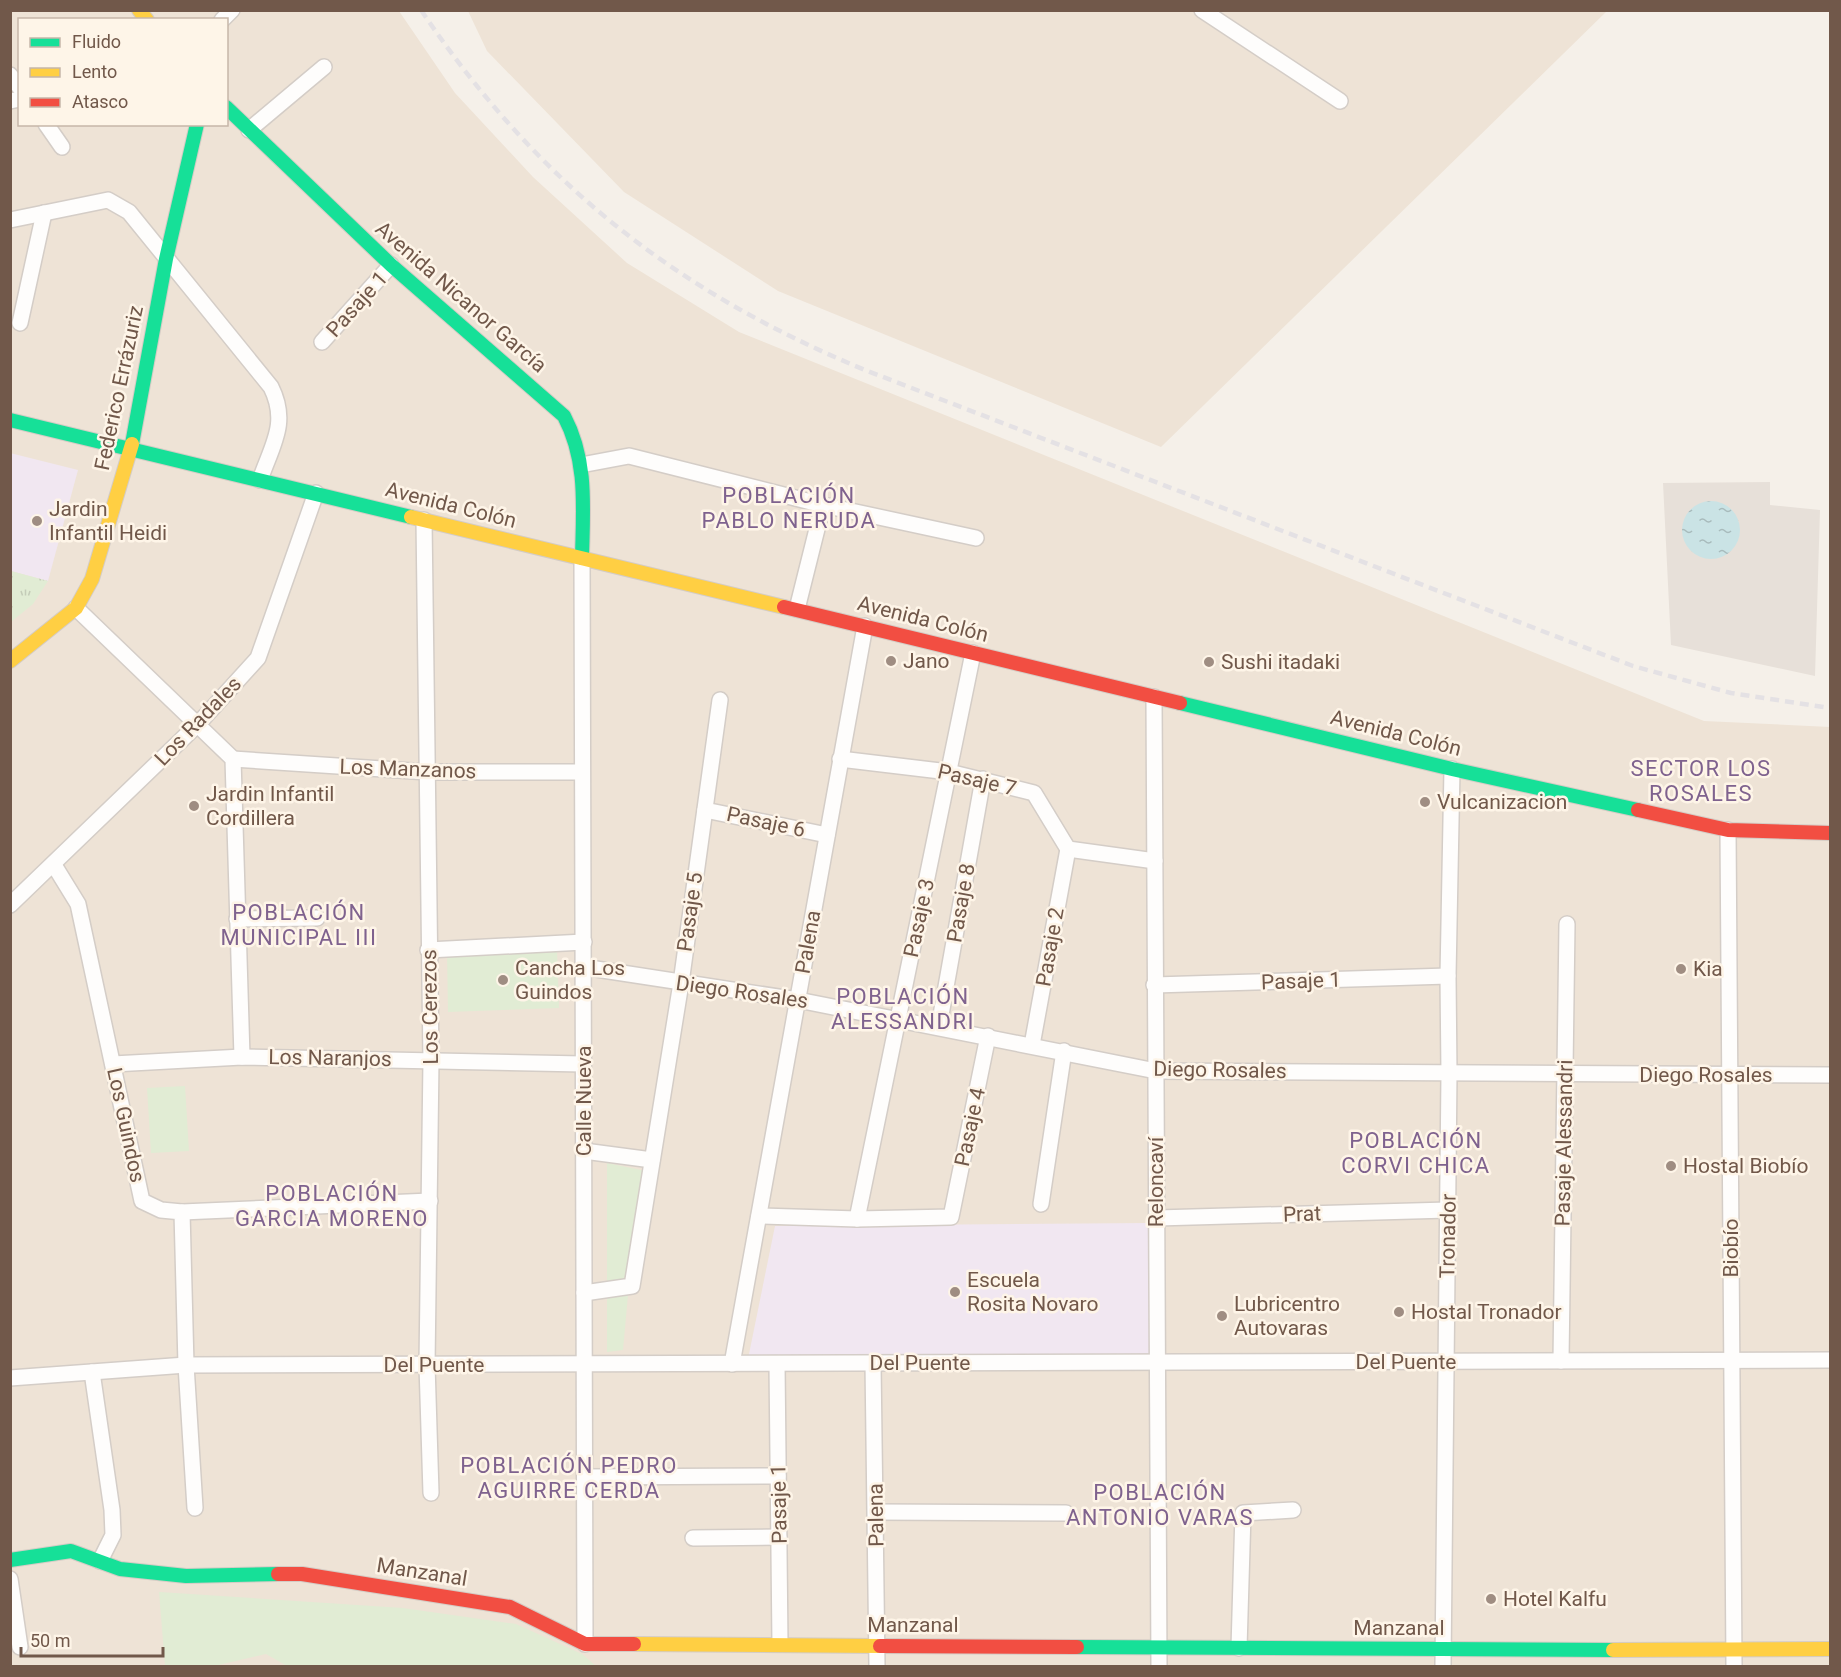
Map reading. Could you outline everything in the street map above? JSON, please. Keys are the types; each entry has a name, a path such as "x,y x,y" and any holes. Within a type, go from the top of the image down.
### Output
{"street":[{"path":"1202,10 1340,101"},
{"path":"249,130 324,67"},
{"name":"Avenida Nicanor García","path":"228,109 391,265 557,409 575,434 581,465 582,558"},
{"path":"47,126 62,147"},
{"name":"Federico Errázuriz","path":"10,661 76,608 92,579 131,449 166,259 197,126"},
{"path":"10,220 108,200 129,212 271,387 278,401 280,421 260,480"},
{"path":"20,323 44,213"},
{"name":"Pasaje 1","path":"322,342 391,265"},
{"name":"Avenida Colón","path":"10,420 1452,769 1728,830 1830,833"},
{"path":"581,465 628,456 824,505 976,538"},
{"name":"Los Radales","path":"10,906 199,723 258,658 316,493"},
{"path":"796,609 824,505"},
{"name":"Los Cerezos","path":"424,520 431,1060 427,1365 431,1493"},
{"name":"Calle Nueva","path":"582,558 585,1644"},
{"path":"76,608 199,723 233,759 242,1056"},
{"name":"Palena","path":"732,1364 865,626"},
{"name":"Pasaje 3","path":"857,1219 973,653"},
{"name":"Reloncaví","path":"1154,697 1159,1666"},
{"name":"Pasaje 5","path":"584,1293 632,1286 681,984 720,700"},
{"name":"Los Manzanos","path":"233,759 428,772 582,772"},
{"name":"Pasaje 7","path":"840,759 949,772 1034,794 1068,849"},
{"name":"Tronador","path":"1443,1666 1448,976 1452,769"},
{"name":"Pasaje 8","path":"939,1026 983,779"},
{"name":"Pasaje 6","path":"705,810 827,835"},
{"name":"Biobío","path":"1728,830 1734,1659"},
{"path":"1068,849 1155,861"},
{"name":"Pasaje 2","path":"1032,1045 1068,849"},
{"name":"Los Guindos","path":"54,865 78,904 142,1201 161,1210 182,1212"},
{"path":"237,919 317,918"},
{"name":"Pasaje Alessandri","path":"1561,1361 1567,924"},
{"path":"428,950 584,942"},
{"name":"Diego Rosales","path":"583,967 681,984 798,999 1156,1071 1830,1076"},
{"name":"Pasaje 1","path":"1154,985 1448,976"},
{"name":"Pasaje 4","path":"857,1219 951,1217 988,1036"},
{"path":"1041,1204 1064,1051"},
{"name":"Los Naranjos","path":"113,1064 242,1056 583,1064"},
{"path":"584,1151 652,1160"},
{"path":"195,1508 186,1365 182,1212 430,1201"},
{"name":"Prat","path":"1157,1218 1448,1210"},
{"path":"759,1216 857,1219"},
{"name":"Del Puente","path":"10,1378 186,1365 1830,1360"},
{"name":"Palena","path":"873,1363 877,1666"},
{"name":"Pasaje 1","path":"777,1364 780,1644"},
{"path":"92,1372 112,1510 112,1535 100,1561"},
{"path":"585,1477 778,1476"},
{"path":"1239,1648 1243,1513 1293,1510"},
{"path":"876,1512 1066,1513"},
{"path":"693,1538 779,1537"},
{"name":"Manzanal","path":"10,1560 71,1551 120,1569 186,1576 302,1574 510,1607 585,1644 1443,1649 1734,1659 1830,1649"},
{"path":"10,1579 20,1647"}],"shaded area":[{"path":"11,11 399,11 455,93 533,177 627,263 739,332 1704,721 1830,727 1830,1666 11,1666"},
{"path":"468,11 1607,11 1161,447 778,291 624,192 487,51"},
{"name":"Jardin Infantil Heidi","path":"10,453 78,470 48,581 11,571"},
{"path":"1770,482 1770,505 1820,510 1815,676 1671,645 1663,483"},
{"name":"Escuela Rosita Novaro","path":"1148,1223 1150,1362 748,1359 775,1226"}],"green space":[{"path":"11,571 48,581 33,604 11,622"},
{"name":"Cancha Los Guindos","path":"557,949 559,1008 448,1012 447,953"},
{"path":"185,1086 189,1151 151,1153 147,1088"},
{"path":"607,1163 646,1171 628,1295 623,1350 607,1352"},
{"path":"159,1592 403,1608 516,1624 582,1654 596,1666 287,1666 266,1654 214,1666 165,1666"}],"water":[{"path":"1711,501 1722,503 1735,514 1740,530 1738,541 1727,554 1711,559 1700,557 1687,546 1682,530 1684,519 1695,506"}],"railway":[{"path":"421,10 466,72 512,128 562,179 615,225 671,267 731,305 796,339 865,370 1633,666 1731,693 1830,708"}],"traffic: fast":[{"path":"228,109 391,265 564,416 572,433 581,468 582,558"},
{"path":"132,444 166,259 197,126"},
{"path":"10,420 411,517"},
{"path":"1180,703 1452,769 1638,810"},
{"path":"10,1560 71,1551 120,1569 186,1576 278,1574"},
{"path":"1077,1647 1613,1650"}],"traffic: slow":[{"path":"139,10 145,18"},
{"path":"10,661 76,608 92,579 132,444"},
{"path":"411,517 784,607"},
{"path":"634,1644 880,1646"},
{"path":"1613,1650 1830,1649"}],"traffic: jam":[{"path":"784,607 1180,703"},
{"path":"1638,810 1728,830 1830,833"},
{"path":"278,1574 302,1574 510,1607 585,1644 634,1644"},
{"path":"880,1646 1077,1647"}],"place":[{"name":"Jardin Infantil Heidi","path":"37,521"},
{"name":"Jano","path":"891,661"},
{"name":"Sushi itadaki","path":"1209,662"},
{"name":"Vulcanizacion","path":"1425,802"},
{"name":"Jardin Infantil Cordillera","path":"194,806"},
{"name":"Kia","path":"1681,969"},
{"name":"Cancha Los Guindos","path":"503,980"},
{"name":"Hostal Biobío","path":"1671,1166"},
{"name":"Escuela Rosita Novaro","path":"955,1292"},
{"name":"Hostal Tronador","path":"1399,1312"},
{"name":"Lubricentro Autovaras","path":"1222,1316"},
{"name":"Hotel Kalfu","path":"1491,1599"}],"district":[{"name":"POBLACIÓN PABLO NERUDA","path":"789,508"},
{"name":"SECTOR LOS ROSALES","path":"1701,780"},
{"name":"POBLACIÓN MUNICIPAL III","path":"299,924"},
{"name":"POBLACIÓN ALESSANDRI","path":"903,1008"},
{"name":"POBLACIÓN CORVI CHICA","path":"1416,1152"},
{"name":"POBLACIÓN GARCIA MORENO","path":"332,1206"},
{"name":"POBLACIÓN PEDRO AGUIRRE CERDA","path":"569,1478"},
{"name":"POBLACIÓN ANTONIO VARAS","path":"1160,1504"}]}
